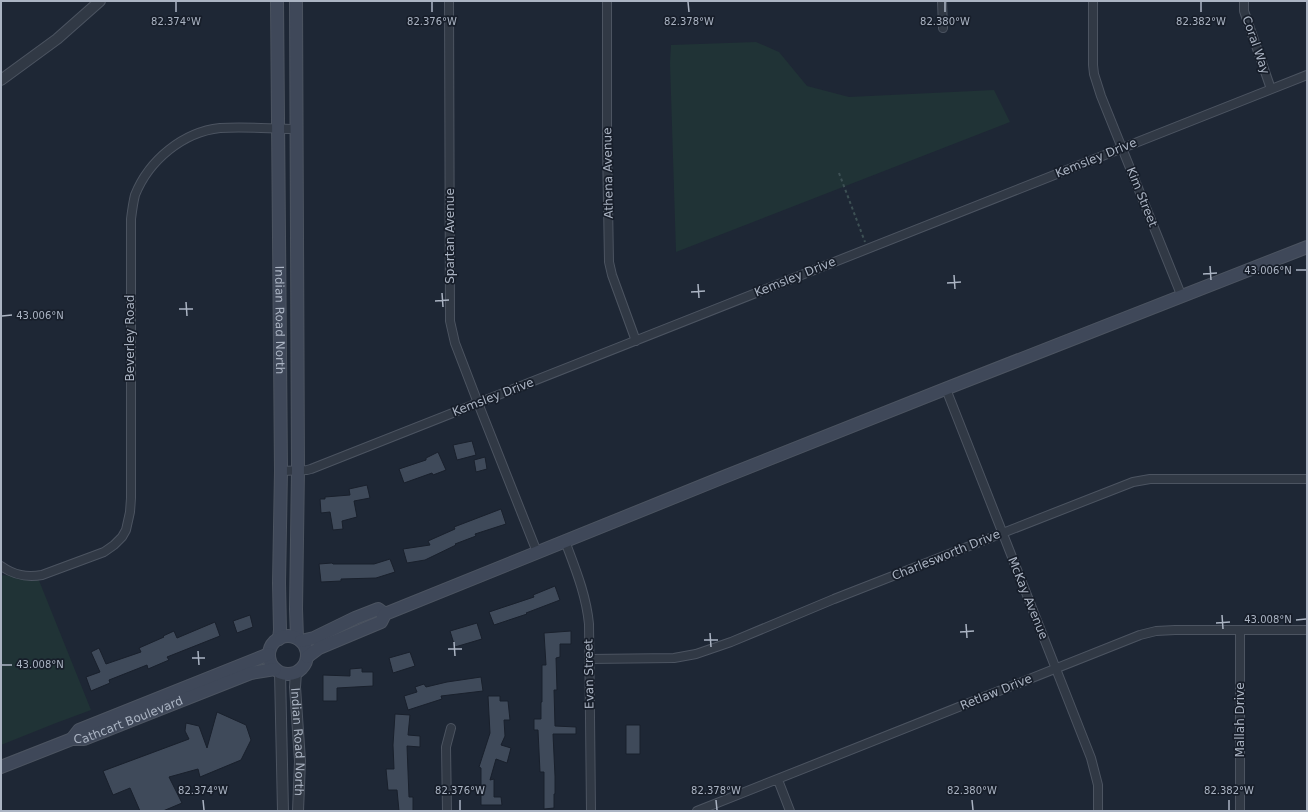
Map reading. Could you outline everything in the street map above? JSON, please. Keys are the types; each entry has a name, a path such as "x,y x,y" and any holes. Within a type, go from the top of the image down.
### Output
{"main road":[{"name":"Indian Road North","path":"277,1 279,129 279,583 281,620 279,639 273,643 269,654 272,665 278,671 288,674 296,672 304,666 307,657 306,648 299,640 296,609 298,470 296,1"},
{"path":"307,657 319,648 381,622 385,614 565,540 1307,247"},
{"path":"279,639 290,636 299,640 314,638 355,618 378,609 385,614"},
{"name":"Cathcart Boulevard","path":"72,739 79,730 269,654"},
{"name":"Cathcart Boulevard","path":"72,739 84,739 251,673 278,671"},
{"path":"1,766 72,739"}],"street":[{"path":"1,80 56,39 100,1"},
{"name":"Spartan Avenue","path":"449,1 450,321 455,343 537,552"},
{"name":"Athena Avenue","path":"607,1 609,262 612,275 636,340"},
{"path":"942,1 943,28"},
{"name":"Kim Street","path":"1093,1 1094,74 1182,297"},
{"name":"Coral Way","path":"1244,1 1244,11 1271,89"},
{"name":"Kemsley Drive","path":"280,471 311,469 1307,75"},
{"name":"Beverley Road","path":"1,566 16,574 24,576 32,577 42,575 104,552 122,538 126,530 131,498 131,219 135,195 145,177 152,167 166,153 182,141 201,132 228,128 297,129"},
{"name":"McKay Avenue","path":"946,389 1093,762 1098,786 1098,811"},
{"name":"Charlesworth Drive","path":"590,659 674,658 689,656 731,642 796,614 1133,482 1155,479 1307,479"},
{"name":"Evan Street","path":"565,540 578,574 586,604 589,624 591,811"},
{"name":"Mallah Drive","path":"1240,630 1240,811"},
{"name":"Retlaw Drive","path":"697,811 1056,668 1156,631 1307,630"},
{"name":"Indian Road North","path":"278,671 283,811"},
{"name":"Indian Road North","path":"296,672 295,687 300,761 298,811"},
{"path":"446,811 446,747 451,728"},
{"path":"778,780 790,811"}],"path":[{"path":"839,174 868,248"}],"green space":[{"path":"756,42 779,52 807,86 849,97 994,90 1010,122 676,252 670,63 671,45"},
{"path":"1,575 38,578 91,710 1,745"}],"building":[{"path":"472,441 476,455 457,460 453,445"},
{"path":"438,452 446,470 433,475 432,473 404,483 399,469 426,460 426,458"},
{"path":"485,457 487,469 476,472 474,460"},
{"path":"367,485 370,498 354,501 357,517 342,521 343,529 333,530 330,512 321,513 320,499 325,499 325,497 350,495 349,489"},
{"path":"501,509 506,524 475,534 476,536 455,544 456,545 425,560 407,563 403,549 430,545 428,541 455,529 454,527"},
{"path":"390,559 395,572 376,578 341,579 341,581 321,582 319,564 374,564"},
{"path":"555,586 560,600 526,613 527,614 494,625 489,612 534,597 533,595"},
{"path":"250,615 253,627 237,633 233,621"},
{"path":"215,622 220,636 167,657 169,660 148,669 147,665 109,680 110,683 91,691 86,677 100,672 91,652 99,648 106,664 141,652 139,648 174,631 177,638"},
{"path":"477,623 482,639 455,647 450,631"},
{"path":"571,631 571,644 560,644 560,657 556,658 557,690 554,690 555,726 576,727 576,734 553,734 555,776 554,808 544,809 544,772 540,772 538,730 534,730 534,719 541,719 542,665 546,665 544,633"},
{"path":"410,652 415,666 393,673 389,658"},
{"path":"362,668 362,672 373,672 373,686 337,688 337,701 323,701 323,675 350,676 350,669"},
{"path":"481,677 483,691 441,696 442,699 408,710 404,696 417,692 415,687 424,684 426,687"},
{"path":"488,696 500,696 500,701 508,701 510,720 504,720 505,736 501,745 511,748 507,763 496,759 490,780 494,779 494,797 501,797 502,805 481,805 481,768 479,767 490,733"},
{"path":"217,712 246,725 251,740 241,760 200,777 198,769 169,777 182,803 163,811 140,811 130,788 113,795 103,771 189,739 185,731 186,723 199,726 207,748"},
{"path":"395,714 410,715 408,735 420,736 420,747 407,746 409,797 413,797 413,811 399,811 397,790 388,790 386,769 394,769 393,745"},
{"path":"626,725 640,725 640,754 626,754"}]}
